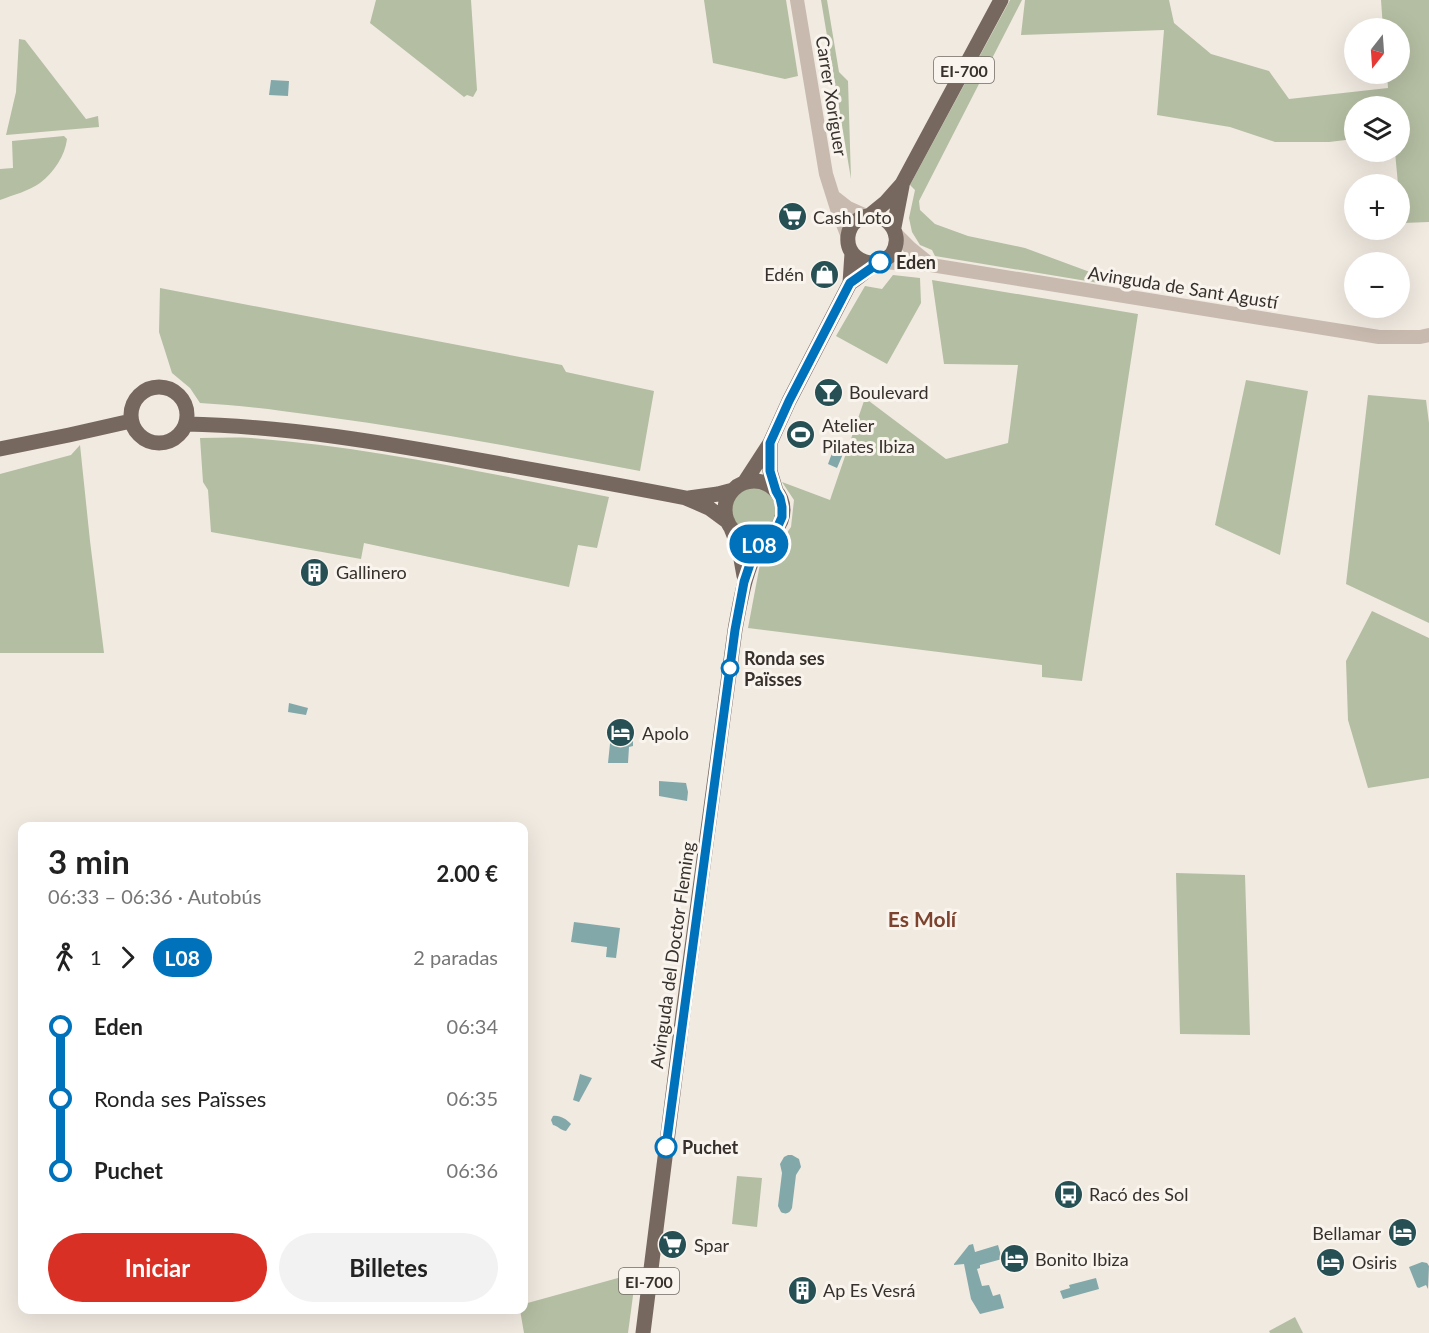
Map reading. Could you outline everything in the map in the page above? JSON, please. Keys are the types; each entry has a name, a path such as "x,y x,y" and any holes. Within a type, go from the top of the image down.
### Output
{"main road":[{"name":"EI-700","path":"729,525 725,504 770,443 850,283 852,253 848,237 852,226 886,202 902,184 1001,0"},
{"name":"EI-700","path":"850,283 892,254 895,248 895,231 902,184"},
{"path":"868,216 884,218 895,231"},
{"path":"852,253 863,262 879,263"},
{"path":"163,387 177,394 182,400 187,415 182,432 176,438 159,444 143,439 131,421 131,409 136,398 148,389 163,387"},
{"path":"0,449 131,421"},
{"path":"186,424 249,427 361,439 686,498 709,508 745,537 764,537"},
{"name":"EI-700","path":"764,537 778,526 782,517 780,498 770,471 770,443"},
{"path":"686,498 718,494 753,481 762,482 776,491"},
{"name":"Avinguda del Doctor Fleming","path":"729,525 739,548 744,582"},
{"name":"Avinguda del Doctor Fleming","path":"643,1333 735,630 744,582 764,537"}],"street":[{"name":"Carrer Xoriguer","path":"797,0 826,174 848,237"},
{"path":"834,197 848,208 868,216"},
{"path":"895,231 910,248 931,265"},
{"name":"Avinguda de Sant Agustí","path":"879,263 931,265 1379,337 1429,335"}],"green space":[{"path":"376,0 471,0 477,90 473,97 467,95 464,97 370,23"},
{"path":"704,0 786,0 798,76 785,79 713,63"},
{"path":"821,0 827,0 839,72 848,81 851,179"},
{"path":"1010,0 1022,0 919,201 920,210 935,224 968,236 1025,248 1098,275 1139,287 1141,290 935,256 932,250 920,245 912,232 909,218 915,190 910,185"},
{"path":"1025,0 1169,0 1174,23 1211,54 1269,71 1289,99 1388,88 1388,84 1410,84 1410,18 1382,18 1381,0 1429,0 1429,222 1410,223 1410,174 1397,174 1396,162 1410,162 1410,96 1344,96 1344,140 1275,142 1230,127 1157,115 1164,30 1021,35"},
{"path":"19,39 25,40 86,119 98,116 99,127 6,135 16,92"},
{"path":"64,136 67,139 61,157 45,179 31,188 0,200 0,169 13,168 12,141"},
{"path":"893,275 920,278 921,303 887,364 836,336 865,286 882,289"},
{"path":"932,280 1138,314 1082,681 1042,677 1042,665 748,628 760,564 791,527 794,500 782,482 830,500 865,398 946,459 1008,443 1018,365 944,364"},
{"path":"160,288 562,365 566,372 654,391 640,471 372,423 262,408 200,403 190,388 172,373 159,332"},
{"path":"1246,380 1308,391 1280,555 1215,525"},
{"path":"1368,395 1426,400 1429,423 1429,623 1346,584"},
{"path":"200,438 251,438 341,448 431,462 609,497 597,548 578,545 569,587 364,543 361,559 211,532 208,490 203,482"},
{"path":"80,445 104,653 0,653 0,474 71,455"},
{"path":"754,486 770,493 777,509 770,525 754,532 738,525 731,509 738,493"},
{"path":"1372,611 1429,638 1429,778 1368,788 1348,720 1346,661"},
{"path":"1176,873 1245,875 1250,1035 1180,1034"},
{"path":"737,1176 762,1178 757,1227 732,1224"},
{"path":"636,1273 628,1333 524,1333 521,1314 528,1314 528,1303"},
{"path":"1295,1317 1303,1333 1270,1333 1269,1331"}],"water":[{"path":"271,80 289,81 288,96 269,95"},
{"path":"835,445 846,447 837,468 828,464"},
{"path":"289,703 308,708 306,715 288,712"},
{"path":"611,734 633,739 633,746 629,747 628,763 608,763"},
{"path":"659,781 686,783 687,801 659,796"},
{"path":"574,922 620,928 616,958 606,957 607,947 571,942"},
{"path":"580,1074 592,1078 579,1102 573,1100"},
{"path":"553,1116 563,1118 571,1124 566,1131 553,1125 551,1120"},
{"path":"788,1155 799,1159 801,1167 796,1175 792,1208 785,1213 781,1212 778,1206 782,1173 780,1164"},
{"path":"973,1244 975,1252 998,1245 1002,1259 980,1265 977,1269 982,1286 989,1285 993,1296 1000,1294 1004,1308 980,1314 971,1299 964,1264 954,1265 969,1245"},
{"path":"1422,1262 1429,1266 1428,1289 1426,1285 1417,1287 1409,1267"},
{"path":"1096,1278 1099,1289 1063,1299 1060,1291 1070,1288 1069,1285"}],"bus line":[{"name":"L08","path":"666,1147 735,630 744,582 750,564 764,537 778,526 782,517 780,498 770,471 770,443 850,283 880,262"}],"place":[{"name":"Cash Loto","path":"792,217"},
{"name":"Eden","path":"880,262"},
{"name":"Edén","path":"825,274"},
{"name":"Boulevard","path":"828,392"},
{"name":"Atelier Pilates Ibiza","path":"801,435"},
{"name":"Gallinero","path":"315,572"},
{"name":"Ronda ses Païsses","path":"730,668"},
{"name":"Apolo","path":"621,733"},
{"name":"Puchet","path":"666,1147"},
{"name":"Racó des Sol","path":"1068,1194"},
{"name":"Bellamar","path":"1402,1233"},
{"name":"Spar","path":"673,1245"},
{"name":"Bonito Ibiza","path":"1014,1259"},
{"name":"Osiris","path":"1331,1262"},
{"name":"Ap Es Vesrá","path":"802,1290"}],"district":[{"name":"Es Molí","path":"922,918"}]}
